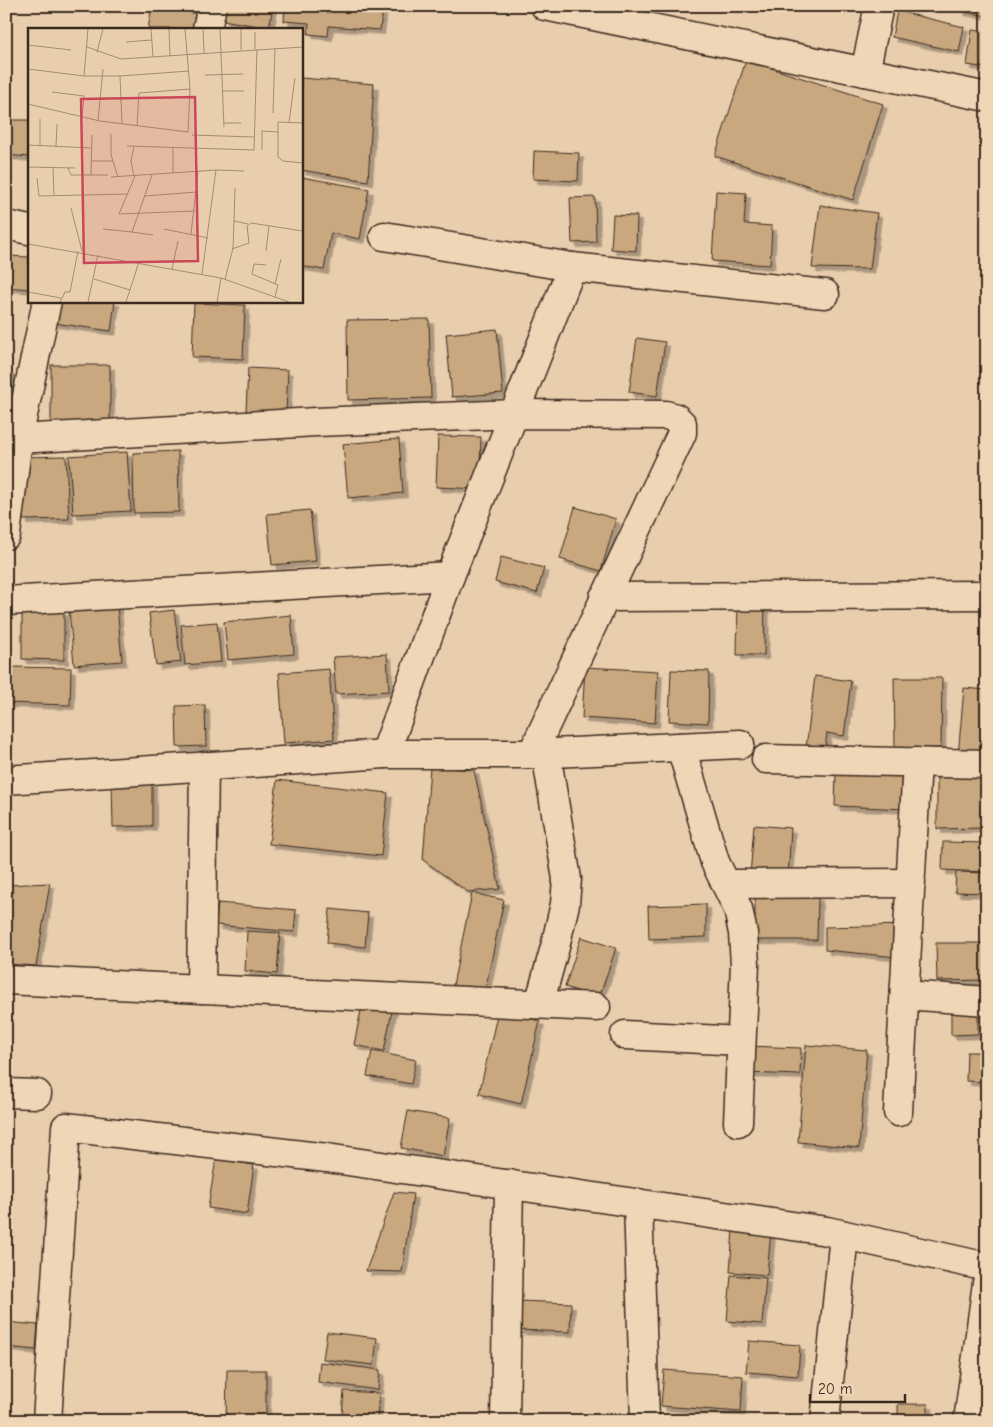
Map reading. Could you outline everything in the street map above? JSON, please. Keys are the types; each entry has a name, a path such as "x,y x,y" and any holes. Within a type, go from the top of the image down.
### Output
{"street":[{"path":"207,28 212,6"},
{"path":"545,6 987,97"},
{"path":"865,72 879,6"},
{"path":"6,225 28,230"},
{"path":"384,236 572,267 825,294"},
{"path":"385,754 450,576 572,267"},
{"path":"6,535 18,439 47,302"},
{"path":"18,439 316,422 514,414 666,415 676,418 682,424 682,433 604,597 539,754 566,879 564,904 555,947 539,1004"},
{"path":"6,601 450,576"},
{"path":"604,597 987,595"},
{"path":"6,780 385,754 539,754 740,744"},
{"path":"681,747 715,862 738,909 743,932 745,964 738,1122"},
{"path":"766,758 987,764"},
{"path":"898,1112 906,995 917,762"},
{"path":"201,989 204,766"},
{"path":"726,884 911,883"},
{"path":"6,980 596,1007"},
{"path":"906,995 987,1001"},
{"path":"626,1035 741,1041"},
{"path":"6,1092 37,1094"},
{"path":"48,1421 66,1127 328,1158 827,1230 987,1267"},
{"path":"505,1421 509,1184"},
{"path":"638,1203 644,1421"},
{"path":"825,1421 844,1234"},
{"path":"968,1421 987,1283"}],"building":[{"path":"152,6 205,15 203,28 148,28"},
{"path":"226,6 273,6 269,28 223,20"},
{"path":"285,6 383,6 380,30 329,26 328,36 308,34 309,23 284,21"},
{"path":"961,6 987,6 987,16 960,11"},
{"path":"897,11 964,27 959,52 892,37"},
{"path":"972,30 987,32 987,68 967,65"},
{"path":"746,60 883,104 853,200 715,156"},
{"path":"302,78 374,84 368,181 302,170"},
{"path":"6,120 28,120 28,157 6,155"},
{"path":"534,151 579,153 578,181 533,179"},
{"path":"302,177 369,189 360,239 331,233 324,270 302,266"},
{"path":"716,191 746,193 744,224 772,226 770,265 712,261"},
{"path":"595,197 596,242 572,243 570,198"},
{"path":"820,205 877,213 870,269 812,268"},
{"path":"613,215 637,216 636,251 611,249"},
{"path":"6,256 28,257 28,289 6,287"},
{"path":"57,302 115,302 111,331 54,323"},
{"path":"194,303 245,305 243,359 192,357"},
{"path":"429,319 431,398 348,400 347,320"},
{"path":"497,329 503,393 452,397 446,334"},
{"path":"637,338 665,342 657,396 629,392"},
{"path":"51,365 110,365 110,424 51,424"},
{"path":"248,368 288,370 286,413 246,411"},
{"path":"6,375 14,375 11,414 6,414"},
{"path":"438,436 481,437 479,489 436,487"},
{"path":"399,439 403,493 348,498 343,444"},
{"path":"178,451 179,512 134,513 133,453"},
{"path":"127,452 131,511 73,514 69,456"},
{"path":"66,456 69,519 23,520 21,457"},
{"path":"575,507 616,519 601,571 560,559"},
{"path":"310,510 316,561 272,565 267,514"},
{"path":"501,557 544,568 537,593 495,582"},
{"path":"738,599 765,600 764,655 737,655"},
{"path":"117,605 122,661 74,665 69,609"},
{"path":"22,610 64,611 64,660 22,659"},
{"path":"174,610 181,662 156,665 149,613"},
{"path":"291,615 294,654 228,660 224,622"},
{"path":"217,622 221,662 185,665 181,625"},
{"path":"387,654 389,691 336,694 333,657"},
{"path":"7,667 71,668 70,705 6,703"},
{"path":"585,667 658,671 655,723 582,718"},
{"path":"329,669 334,739 284,743 279,673"},
{"path":"671,670 709,671 708,723 669,721"},
{"path":"815,676 851,681 844,736 827,733 825,750 806,748"},
{"path":"894,678 942,678 941,748 895,748"},
{"path":"964,688 987,690 987,758 958,756"},
{"path":"205,705 206,746 177,747 176,706"},
{"path":"430,767 474,770 500,889 468,892 423,860"},
{"path":"836,771 908,773 907,809 835,806"},
{"path":"937,777 982,777 982,828 937,829"},
{"path":"277,780 388,793 381,856 269,844"},
{"path":"112,782 152,782 152,826 113,827"},
{"path":"754,825 791,828 788,879 750,876"},
{"path":"943,842 987,843 987,872 942,870"},
{"path":"956,872 987,873 987,893 955,892"},
{"path":"50,883 36,966 6,964 6,885"},
{"path":"472,893 504,900 485,991 453,985"},
{"path":"755,895 818,896 817,940 755,940"},
{"path":"218,903 296,910 294,932 216,925"},
{"path":"706,904 706,937 649,939 648,906"},
{"path":"330,909 368,913 365,947 327,943"},
{"path":"907,925 907,958 825,950 825,927"},
{"path":"247,931 280,933 277,974 245,971"},
{"path":"581,937 616,948 599,998 565,987"},
{"path":"936,943 987,943 987,980 937,981"},
{"path":"363,1000 393,1006 384,1051 354,1045"},
{"path":"978,1009 978,1034 951,1035 951,1010"},
{"path":"498,1011 540,1021 521,1104 479,1094"},
{"path":"806,1045 867,1050 859,1148 798,1142"},
{"path":"747,1046 801,1048 800,1075 746,1073"},
{"path":"372,1051 416,1060 411,1084 367,1076"},
{"path":"967,1052 987,1052 987,1082 966,1081"},
{"path":"408,1111 450,1118 443,1156 401,1148"},
{"path":"216,1159 254,1165 247,1214 208,1208"},
{"path":"394,1192 413,1194 402,1272 366,1271"},
{"path":"733,1229 771,1231 767,1275 730,1272"},
{"path":"731,1275 766,1278 762,1324 727,1321"},
{"path":"517,1301 571,1303 570,1332 516,1330"},
{"path":"6,1322 38,1325 36,1350 6,1347"},
{"path":"327,1332 377,1338 374,1365 323,1359"},
{"path":"749,1341 800,1345 798,1376 746,1372"},
{"path":"320,1362 380,1370 378,1390 318,1382"},
{"path":"227,1370 266,1370 266,1421 226,1421"},
{"path":"664,1370 743,1376 741,1412 661,1406"},
{"path":"344,1391 379,1393 377,1418 342,1415"},
{"path":"898,1404 928,1404 928,1421 898,1421"}]}
